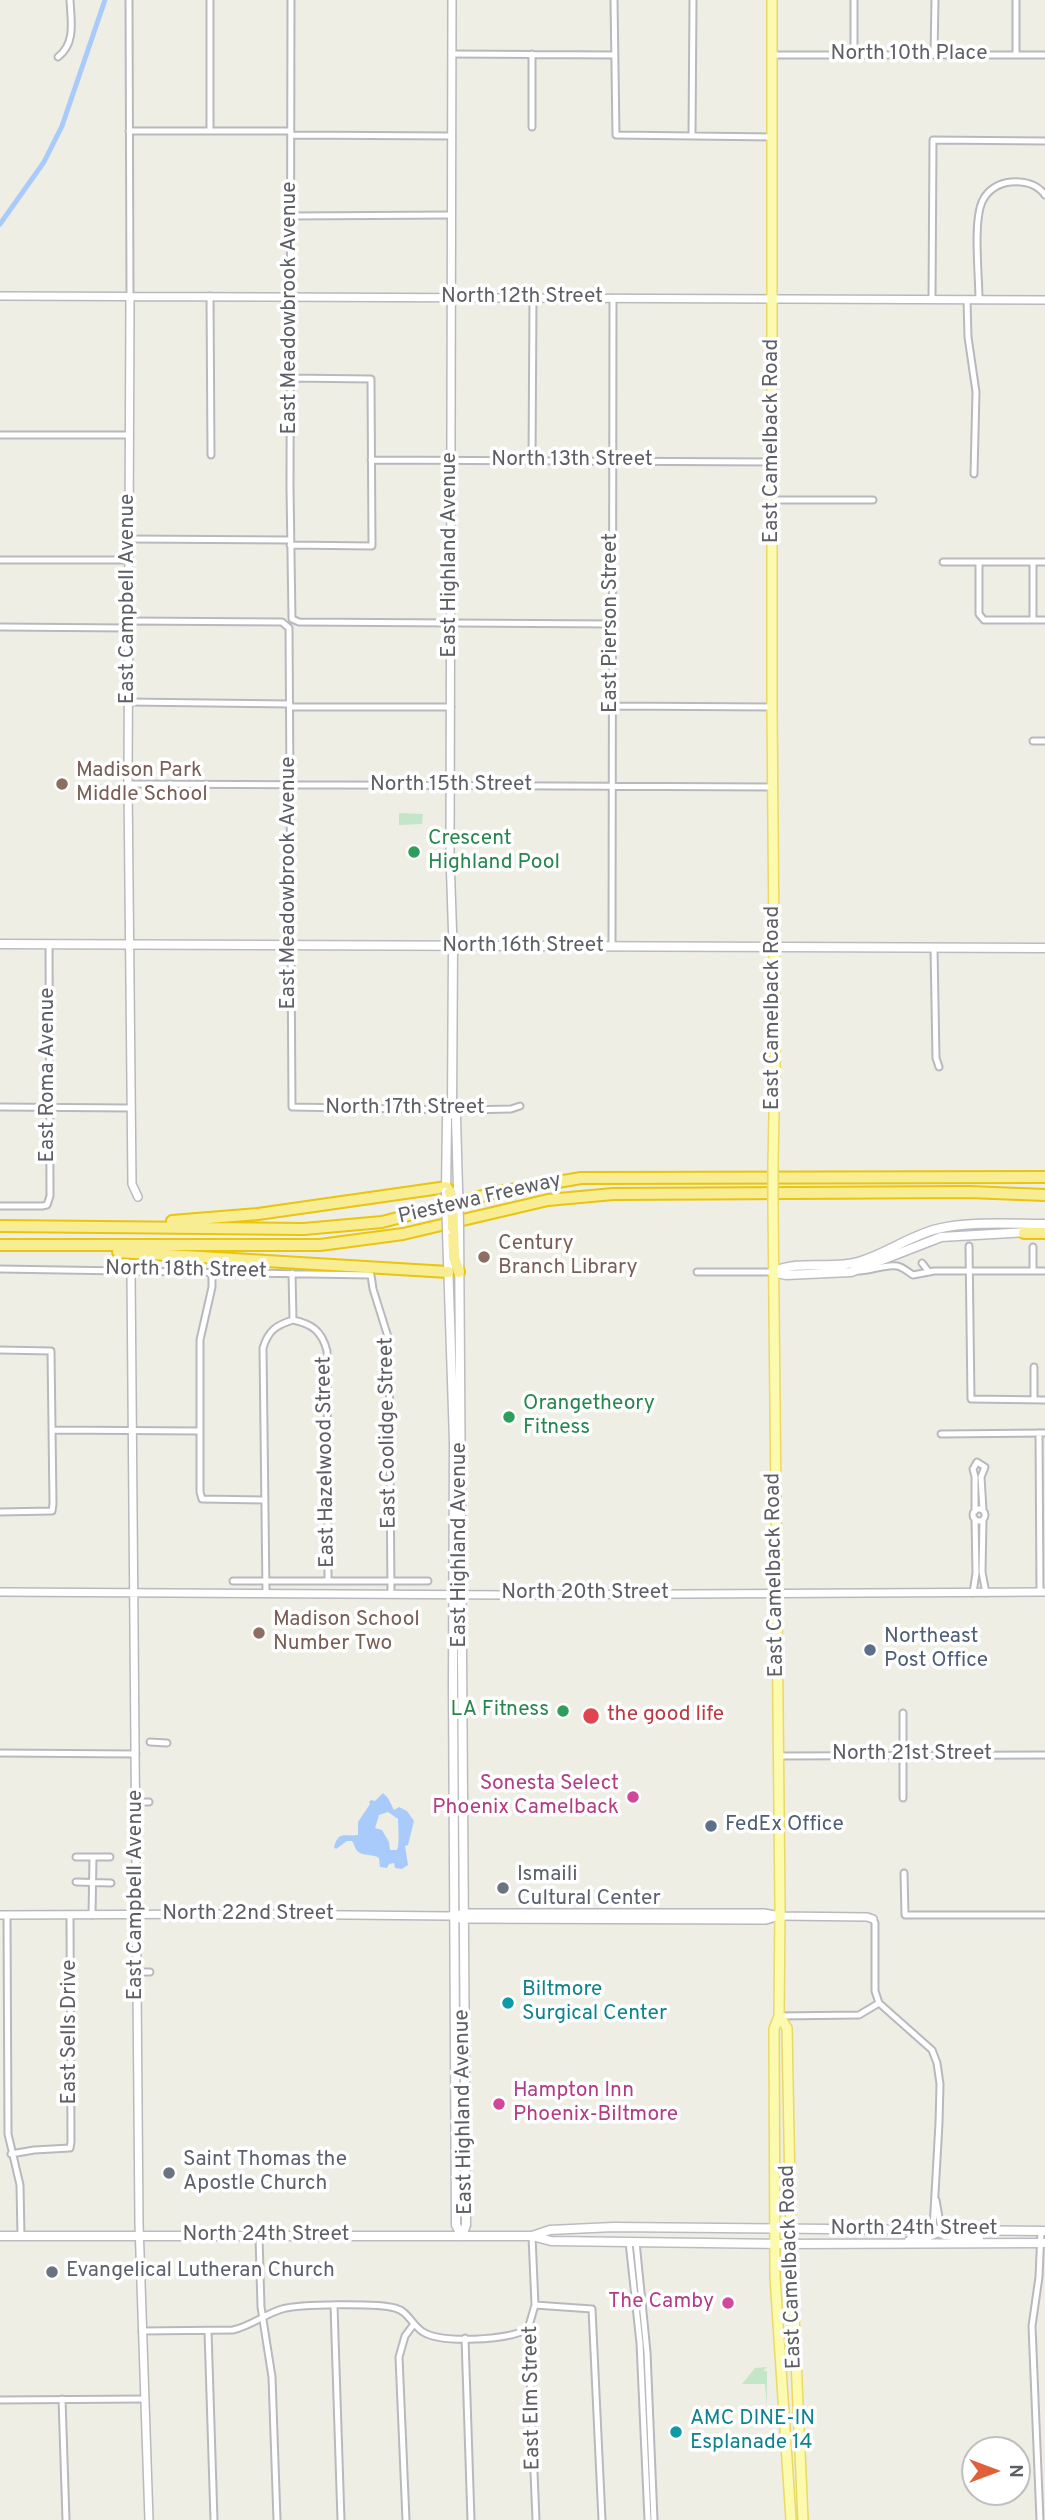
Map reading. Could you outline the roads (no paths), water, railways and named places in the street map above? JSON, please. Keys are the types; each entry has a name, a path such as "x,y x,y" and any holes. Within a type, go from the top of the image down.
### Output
{"highway":[{"name":"Piestewa Freeway","path":"0,1226 304,1229 345,1227 395,1219 533,1184 581,1178 1045,1177"},
{"path":"24,1245 76,1251 454,1272 450,1190 222,1218 25,1226"},
{"name":"Piestewa Freeway","path":"0,1245 320,1245 403,1234 548,1200 613,1194 970,1192 1045,1195"},
{"path":"1024,1233 1045,1231"}],"main road":[{"name":"East Camelback Road","path":"772,0 773,1272 780,1916 779,2015 774,2029 776,2244 791,2520"},
{"name":"North 16th Street","path":"0,944 1045,948"},
{"name":"East Highland Avenue","path":"450,1190 456,1117 452,1110 453,946"},
{"path":"773,1272 786,1266 857,1263 939,1228 1045,1224"},
{"path":"773,1272 786,1275 830,1275 858,1271 941,1237 1024,1233"},
{"name":"East Highland Avenue","path":"454,1272 458,1514 458,1809 466,2225 463,2236"},
{"name":"East Highland Avenue","path":"460,1916 456,2225 463,2236"},
{"name":"East Camelback Road","path":"779,2015 786,2028 790,2230 803,2520"},
{"path":"456,2132 465,2132"},
{"path":"597,2228 613,2231 633,2242"},
{"name":"North 24th Street","path":"532,2236 550,2230 597,2228 1043,2231"},
{"path":"626,2228 655,2242"},
{"path":"908,2244 912,2239 929,2237 937,2230 953,2236 1043,2243"},
{"name":"North 24th Street","path":"0,2236 532,2236 551,2241 1043,2243"},
{"path":"780,2348 796,2383"}],"street":[{"path":"58,57 66,50 71,39 70,0"},
{"name":"East Campbell Avenue","path":"129,0 130,1108 132,1184 138,1197"},
{"path":"210,0 210,131"},
{"name":"East Meadowbrook Avenue","path":"291,0 292,619 299,622 451,623"},
{"name":"East Highland Avenue","path":"452,0 453,946"},
{"path":"614,0 616,135 773,136"},
{"path":"692,136 693,0"},
{"path":"854,0 854,55"},
{"path":"934,55 935,0"},
{"path":"1016,0 1016,55"},
{"path":"452,54 614,55"},
{"path":"533,54 533,127"},
{"name":"North 10th Place","path":"773,55 1045,55"},
{"path":"129,131 452,136"},
{"path":"932,299 933,140 1045,141"},
{"path":"979,300 978,219 982,202 997,186 1020,181 1032,184 1045,195"},
{"path":"291,216 451,215"},
{"name":"North 12th Street","path":"0,296 1045,300"},
{"path":"210,296 211,455"},
{"path":"532,461 533,298"},
{"name":"East Pierson Street","path":"612,947 613,298"},
{"path":"968,300 968,337 976,391 974,474"},
{"path":"129,540 372,546 371,379 290,378"},
{"path":"0,435 129,435"},
{"name":"North 13th Street","path":"372,460 772,462"},
{"path":"772,500 873,500"},
{"path":"0,560 129,560"},
{"path":"943,562 1045,562"},
{"path":"979,562 980,618 1045,620"},
{"path":"1033,562 1033,620"},
{"path":"451,623 612,624"},
{"path":"0,627 129,624"},
{"name":"East Meadowbrook Avenue","path":"129,624 287,624 290,705 291,1105"},
{"path":"129,702 451,707"},
{"path":"612,706 772,707"},
{"path":"1033,741 1045,741"},
{"name":"North 15th Street","path":"128,784 773,788"},
{"name":"East Roma Avenue","path":"0,1206 47,1205 50,1196 49,944"},
{"path":"934,948 936,1058 939,1067"},
{"name":"North 17th Street","path":"291,1105 295,1108 452,1110 511,1109 520,1106"},
{"path":"0,1107 130,1108"},
{"path":"969,1246 971,1399 1045,1400"},
{"path":"1033,1247 1033,1271"},
{"path":"922,1263 929,1272"},
{"path":"858,1271 895,1266 909,1274 917,1275 929,1272 1045,1271"},
{"name":"North 18th Street","path":"0,1269 371,1275"},
{"name":"East Campbell Avenue","path":"131,1271 140,2236 149,2520"},
{"path":"212,1272 212,1287 200,1340 199,1431 202,1499 264,1500"},
{"path":"697,1272 773,1272"},
{"path":"266,1593 263,1348 267,1336 275,1327 293,1320 292,1273"},
{"name":"East Coolidge Street","path":"371,1275 389,1340 391,1594"},
{"name":"East Hazelwood Street","path":"293,1320 314,1327 324,1340 327,1351 328,1580"},
{"path":"0,1350 51,1351 52,1430 52,1511 0,1511"},
{"path":"1034,1367 1034,1400"},
{"path":"52,1430 199,1431"},
{"path":"941,1434 1042,1433 1043,1592"},
{"path":"973,1593 976,1573 973,1466 977,1462 985,1467 981,1477 985,1515 982,1572 986,1593"},
{"path":"975,1511 983,1510"},
{"path":"975,1519 983,1520"},
{"path":"233,1581 428,1581"},
{"name":"North 20th Street","path":"0,1592 1043,1592"},
{"path":"903,1713 903,1798"},
{"path":"150,1742 167,1743"},
{"path":"0,1753 136,1754"},
{"name":"North 21st Street","path":"779,1756 1045,1755"},
{"path":"136,1802 149,1802"},
{"path":"76,1857 110,1857"},
{"path":"92,1915 93,1857"},
{"path":"904,1873 905,1915 1045,1915"},
{"path":"76,1882 111,1882"},
{"path":"3,1915 8,2134 20,2185 21,2236"},
{"name":"North 22nd Street","path":"3,1915 721,1916 766,1920 780,1916 873,1919"},
{"name":"East Sells Drive","path":"11,2154 70,2148 70,1916"},
{"path":"873,1919 875,1991 879,2003 932,2050 937,2063 940,2086 937,2230"},
{"path":"137,1972 150,1972"},
{"path":"779,2015 859,2015 879,2003"},
{"path":"0,2071 7,2071"},
{"path":"0,2134 8,2134"},
{"path":"1040,2520 1032,2326 1043,2231"},
{"path":"259,2236 262,2318 272,2377 277,2520"},
{"name":"East Elm Street","path":"532,2236 535,2305 528,2329 536,2520"},
{"path":"633,2242 654,2520"},
{"path":"535,2305 593,2309 602,2520"},
{"path":"142,2331 243,2328 292,2307 334,2306 396,2308 432,2337 509,2336 528,2329"},
{"path":"334,2306 341,2520"},
{"path":"406,2520 399,2357 405,2336 414,2324"},
{"path":"208,2331 214,2520"},
{"path":"465,2338 471,2520"},
{"path":"0,2399 145,2399"},
{"path":"62,2399 66,2520"},
{"path":"648,2520 649,2465"}],"water":[{"path":"383,1793 394,1810 399,1807 407,1811 414,1821 408,1845 405,1846 408,1865 402,1869 395,1868 394,1863 387,1868 380,1867 379,1858 358,1852 352,1841 347,1841 336,1849 334,1847 340,1836 358,1835 358,1822 369,1802 375,1801","holes":["388,1812 398,1819 398,1847 397,1850 390,1850 382,1830 375,1828 379,1815"]}],"waterway":[{"path":"0,224 44,162 62,126 105,0"}],"place":[{"name":"Madison Park Middle School","path":"62,784"},
{"name":"Crescent Highland Pool","path":"414,852"},
{"name":"Century Branch Library","path":"484,1257"},
{"name":"Orangetheory Fitness","path":"509,1417"},
{"name":"Madison School Number Two","path":"259,1633"},
{"name":"Northeast Post Office","path":"870,1650"},
{"name":"LA Fitness","path":"563,1711"},
{"name":"the good life","path":"591,1716"},
{"name":"Sonesta Select Phoenix Camelback","path":"633,1797"},
{"name":"FedEx Office","path":"711,1826"},
{"name":"Ismaili Cultural Center","path":"503,1888"},
{"name":"Biltmore Surgical Center","path":"508,2003"},
{"name":"Hampton Inn Phoenix-Biltmore","path":"499,2104"},
{"name":"Saint Thomas the Apostle Church","path":"169,2173"},
{"name":"Evangelical Lutheran Church","path":"52,2272"},
{"name":"The Camby","path":"728,2303"},
{"name":"AMC DINE-IN Esplanade 14","path":"676,2432"}]}
